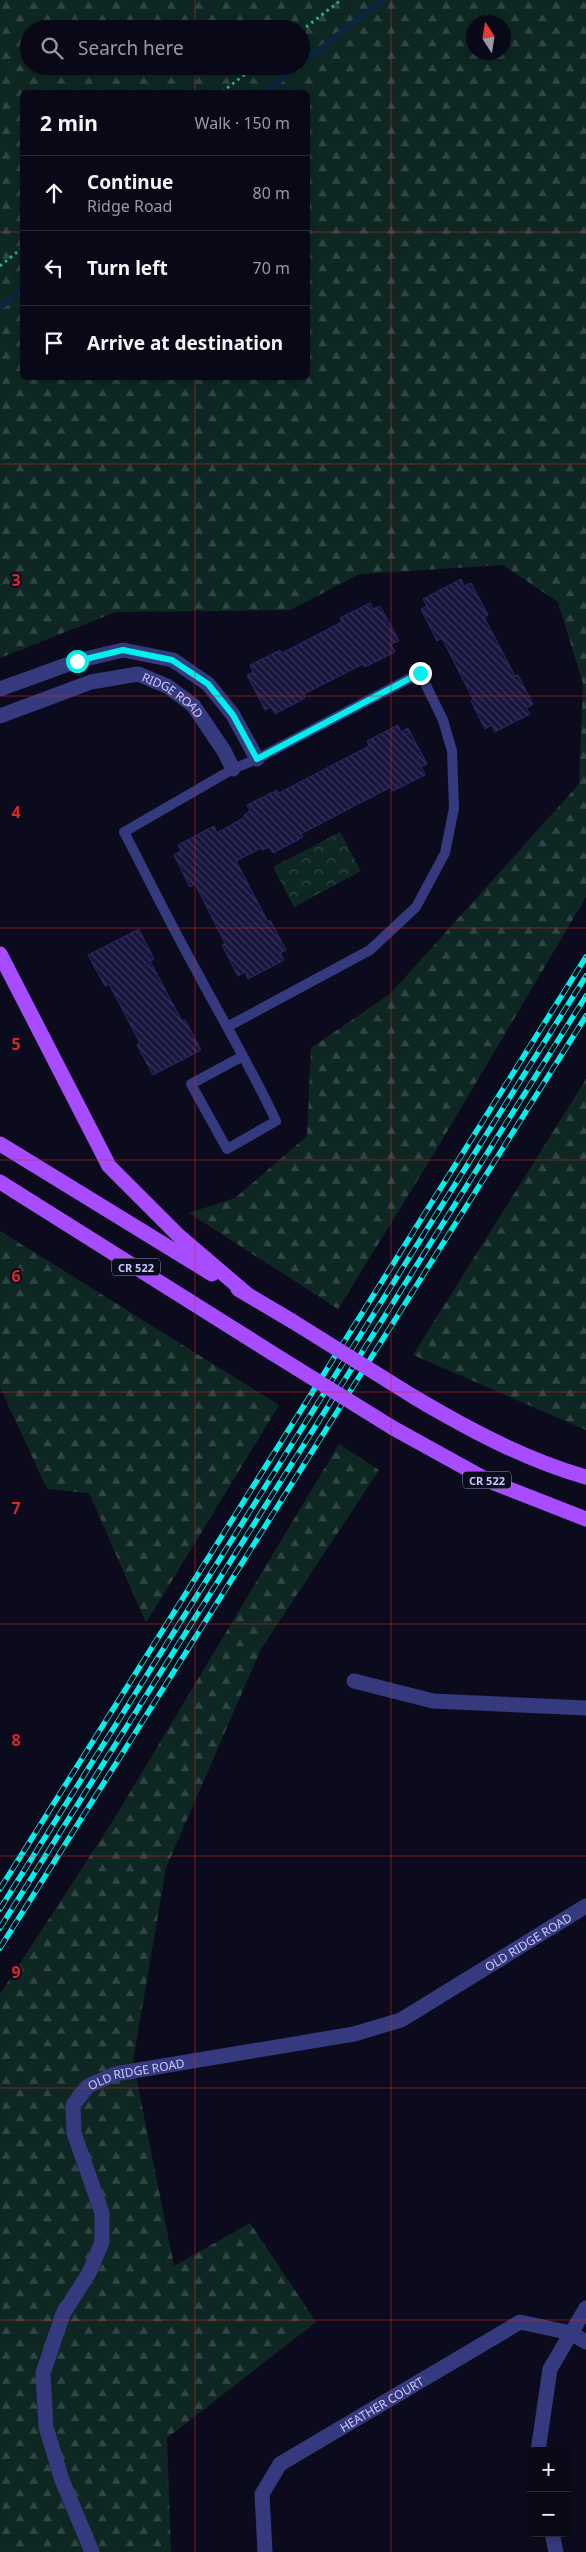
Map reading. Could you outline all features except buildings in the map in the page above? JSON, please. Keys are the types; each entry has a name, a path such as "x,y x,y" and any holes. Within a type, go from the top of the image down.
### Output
{"main road":[{"path":"0,954 109,1166 179,1236 247,1294"},
{"name":"CR 522","path":"0,1144 457,1422 503,1445 586,1477"},
{"name":"CR 522","path":"0,1182 393,1428 489,1481 586,1519"}],"street":[{"name":"RIDGE ROAD","path":"0,689 77,661 123,650 172,660 208,684 233,715 257,759"},
{"name":"RIDGE ROAD","path":"0,716 91,682 138,674 167,686 193,705 224,751 232,769"},
{"path":"354,1681 433,1701 586,1708"},
{"name":"OLD RIDGE ROAD","path":"92,2552 62,2480 46,2427 44,2373 62,2314 89,2273 102,2242 102,2213 74,2133 73,2105 88,2086 116,2074 354,2034 401,2020 586,1906"},
{"path":"539,2447 550,2369 586,2308"},
{"name":"HEATHER COURT","path":"265,2552 262,2494 280,2464 520,2322 570,2333 586,2342"},
{"path":"553,2537 556,2552"}],"lane":[{"path":"227,1027 370,950 416,907 445,853 454,808 452,750 444,720 420,673 257,759 232,769 124,832 227,1027 243,1056 276,1122 227,1149 191,1084 243,1056"}],"path":[{"path":"310,24 341,0"},
{"path":"225,90 244,75"},
{"path":"0,266 20,250"}],"green space":[{"path":"0,0 586,0 586,897 435,1152 338,1309 189,1213 235,1198 307,1136 311,1048 391,993 579,784 583,684 558,602 503,565 360,574 290,610 116,612 0,658"},
{"path":"340,832 361,871 294,907 273,867"},
{"path":"586,1079 586,1430 413,1355"},
{"path":"0,1231 279,1405 146,1623 89,1493 47,1489 0,1387"},
{"path":"339,1444 379,1470 261,1649 166,1868 133,2061 174,2266 250,2223 316,2322 167,2438 171,2552 0,2552 0,1994 114,1819"}],"waterway":[{"path":"310,57 382,0"},
{"path":"268,90 287,75"},
{"path":"0,308 20,291"}],"railway":[{"path":"0,1889 586,957"},
{"path":"0,1909 586,976"},
{"path":"0,1928 586,996"},
{"path":"0,1948 586,1016"}],"route":[{"path":"77,661 123,650 172,660 208,684 233,715 257,759 420,673"}]}
